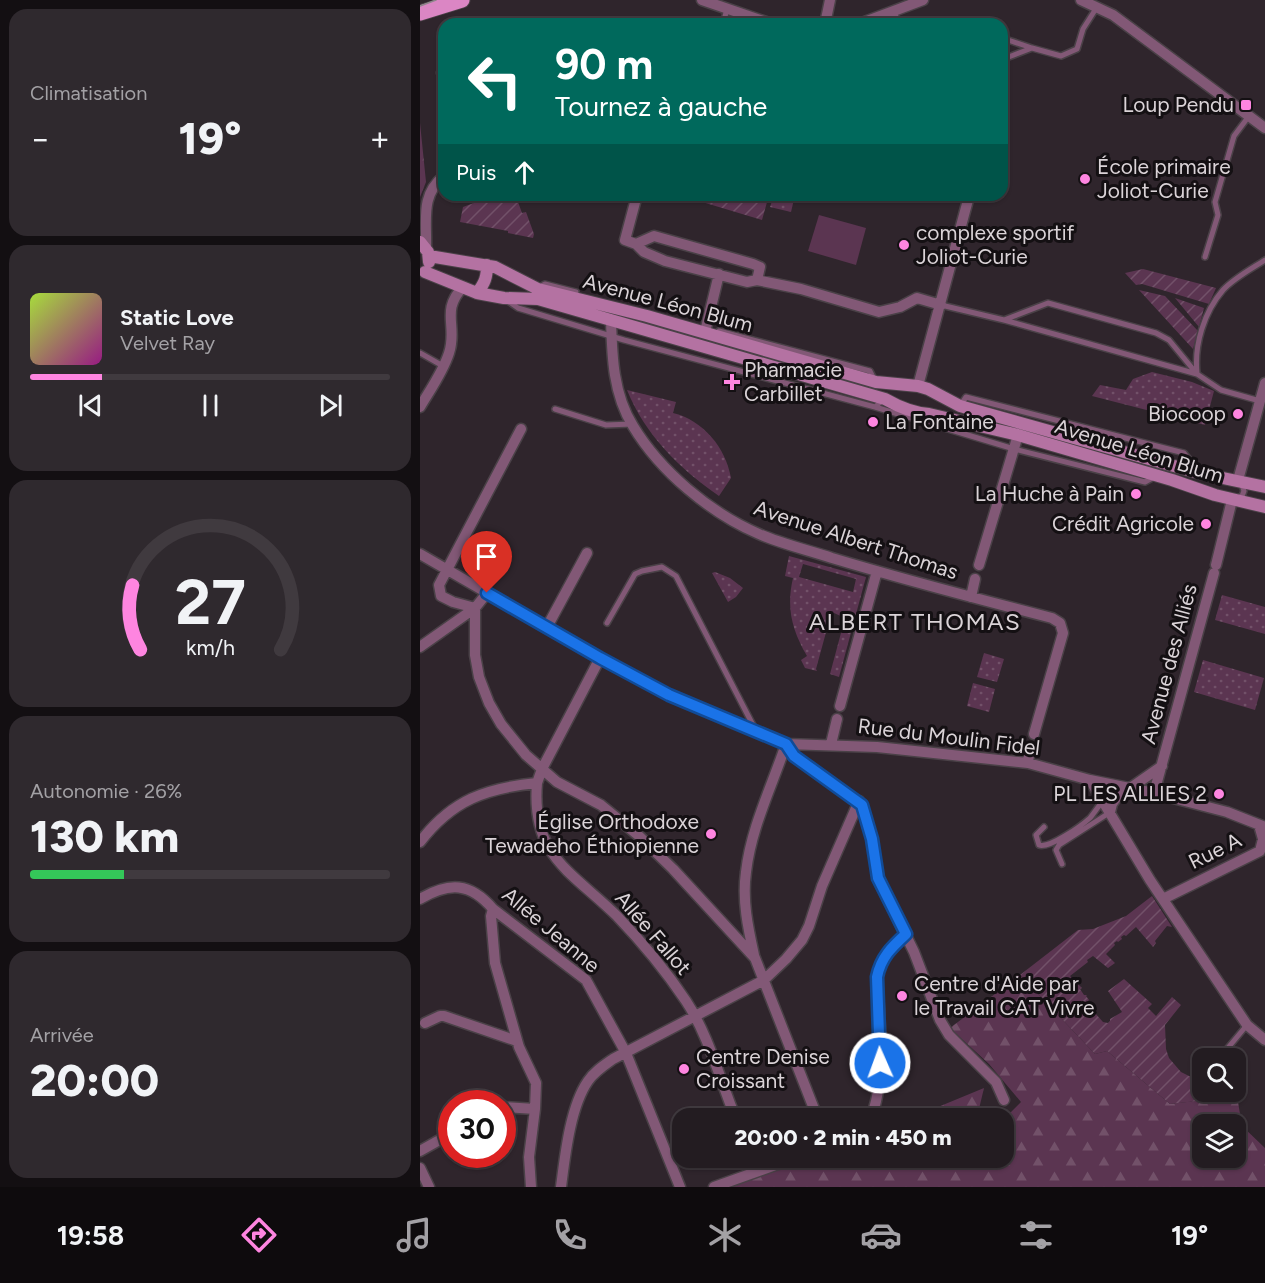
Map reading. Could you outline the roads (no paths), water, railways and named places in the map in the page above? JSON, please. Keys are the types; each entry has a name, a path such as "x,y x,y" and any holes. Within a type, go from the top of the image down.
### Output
{"main road":[{"path":"420,13 462,0"},
{"path":"423,274 429,261 425,248"},
{"name":"Avenue Léon Blum","path":"425,248 487,265 538,289 705,330 876,382 918,386 960,406 1199,473 1265,487"},
{"path":"477,293 485,284 487,265"},
{"name":"Avenue Léon Blum","path":"423,274 477,293 504,298 538,299 884,403 1018,435 1158,475 1232,500 1265,507"},
{"path":"884,403 899,385"},
{"path":"929,414 936,395"},
{"path":"1232,500 1240,481"}],"street":[{"path":"702,0 754,18"},
{"path":"826,18 830,0"},
{"path":"872,18 896,7 923,0"},
{"path":"1081,0 1113,15 1265,128"},
{"path":"425,248 428,193 438,182"},
{"path":"636,201 626,240 636,244 644,252 665,261 747,282 758,280 801,289 879,312 900,307 917,298 941,305"},
{"path":"918,386 941,305 965,201"},
{"path":"420,218 426,205"},
{"path":"636,244 654,236 753,264 760,267 758,280"},
{"path":"705,330 719,274"},
{"path":"420,407 449,353 452,328 450,306 463,287"},
{"name":"Avenue Albert Thomas","path":"611,320 612,355 617,389 632,424 660,465 724,515 758,534 877,571 1052,618 1060,623 1063,633 1034,734"},
{"path":"1240,481 1265,383"},
{"path":"475,608 441,596 439,585 521,429"},
{"path":"979,565 1018,435"},
{"name":"Avenue des Alliés","path":"1154,793 1232,500"},
{"path":"547,627 587,553"},
{"name":"Rue du Moulin Fidel","path":"420,554 669,695 786,744 831,744 921,750 1028,763 1227,812 1262,826"},
{"path":"840,706 877,571"},
{"path":"970,597 975,579"},
{"path":"420,647 475,608 487,593"},
{"path":"475,608 475,655 484,692 509,736 526,755 557,782 601,806 639,836 674,869 755,958"},
{"name":"Allée Fallot","path":"596,652 537,783 535,804 537,819 547,847 570,874 632,932 661,967 695,1016 732,1108"},
{"path":"831,744 837,719"},
{"path":"786,744 794,756 859,801 866,815 878,878 906,934 940,1020 949,1035 996,1082 1004,1100"},
{"path":"786,744 755,832 745,873 745,893 748,931 755,958 814,1108"},
{"path":"1028,763 1030,747"},
{"name":"Avenue des Alliés","path":"1129,789 1162,765"},
{"path":"1090,780 1163,899 1247,1025 1265,1040"},
{"path":"420,842 446,814 466,800 495,789 537,783"},
{"path":"1110,812 1112,804 1129,789"},
{"path":"561,1187 570,1129 582,1091 593,1074 601,1067 764,980 781,964 802,940 822,886 859,801"},
{"name":"Rue A","path":"1163,899 1260,851 1263,839 1262,826"},
{"name":"Allée Jeanne","path":"420,899 444,888 464,888 484,899 493,909 586,980 627,1053 680,1187"},
{"path":"493,909 495,963 517,1041 536,1083 529,1157 531,1187"},
{"path":"875,1108 880,1063 877,977 879,967 889,950 906,934"},
{"path":"425,1023 444,1016 517,1041"},
{"path":"516,1108 535,1109"},
{"path":"420,1151 438,1141"},
{"path":"420,1168 429,1187"},
{"path":"755,1168 756,1172"},
{"path":"714,1187 767,1168"}],"lane":[{"path":"1008,40 1061,56 1077,49 1083,28 1097,7"},
{"path":"725,18 728,9"},
{"path":"1008,57 1032,48"},
{"path":"1205,257 1218,215 1215,202 1234,136 1250,116"},
{"path":"1197,374 1196,357 1211,307 1224,289 1265,260"},
{"path":"504,298 518,309 612,336 884,403 1014,449 1145,482 1158,475"},
{"path":"1004,320 1048,303 1145,330 1169,340 1197,374 1221,390 1260,401"},
{"path":"941,305 1004,320 1197,374"},
{"path":"420,353 443,366"},
{"path":"555,409 606,425 632,424"},
{"path":"607,623 635,574 662,567 676,576 761,734"},
{"path":"1044,827 1036,835 1039,845 1044,847 1089,819 1103,801"},
{"path":"1062,864 1056,850 1059,845 1110,812"},
{"path":"1227,1048 1247,1025"}],"tram line":[{"path":"420,6 436,0"}],"place":[{"name":"Loup Pendu","path":"1246,105"},
{"name":"École primaire Joliot-Curie","path":"1085,179"},
{"name":"complexe sportif Joliot-Curie","path":"904,245"},
{"name":"Pharmacie Carbillet","path":"732,382"},
{"name":"Biocoop","path":"1238,414"},
{"name":"La Fontaine","path":"873,422"},
{"name":"La Huche à Pain","path":"1136,494"},
{"name":"Crédit Agricole","path":"1206,524"},
{"name":"PL LES ALLIES 2","path":"1219,794"},
{"name":"Église Orthodoxe Tewadeho Éthiopienne","path":"711,834"},
{"name":"Centre d'Aide par le Travail CAT Vivre","path":"902,996"},
{"name":"Centre Denise Croissant","path":"684,1069"}],"district":[{"name":"ALBERT THOMAS","path":"915,622"}]}
